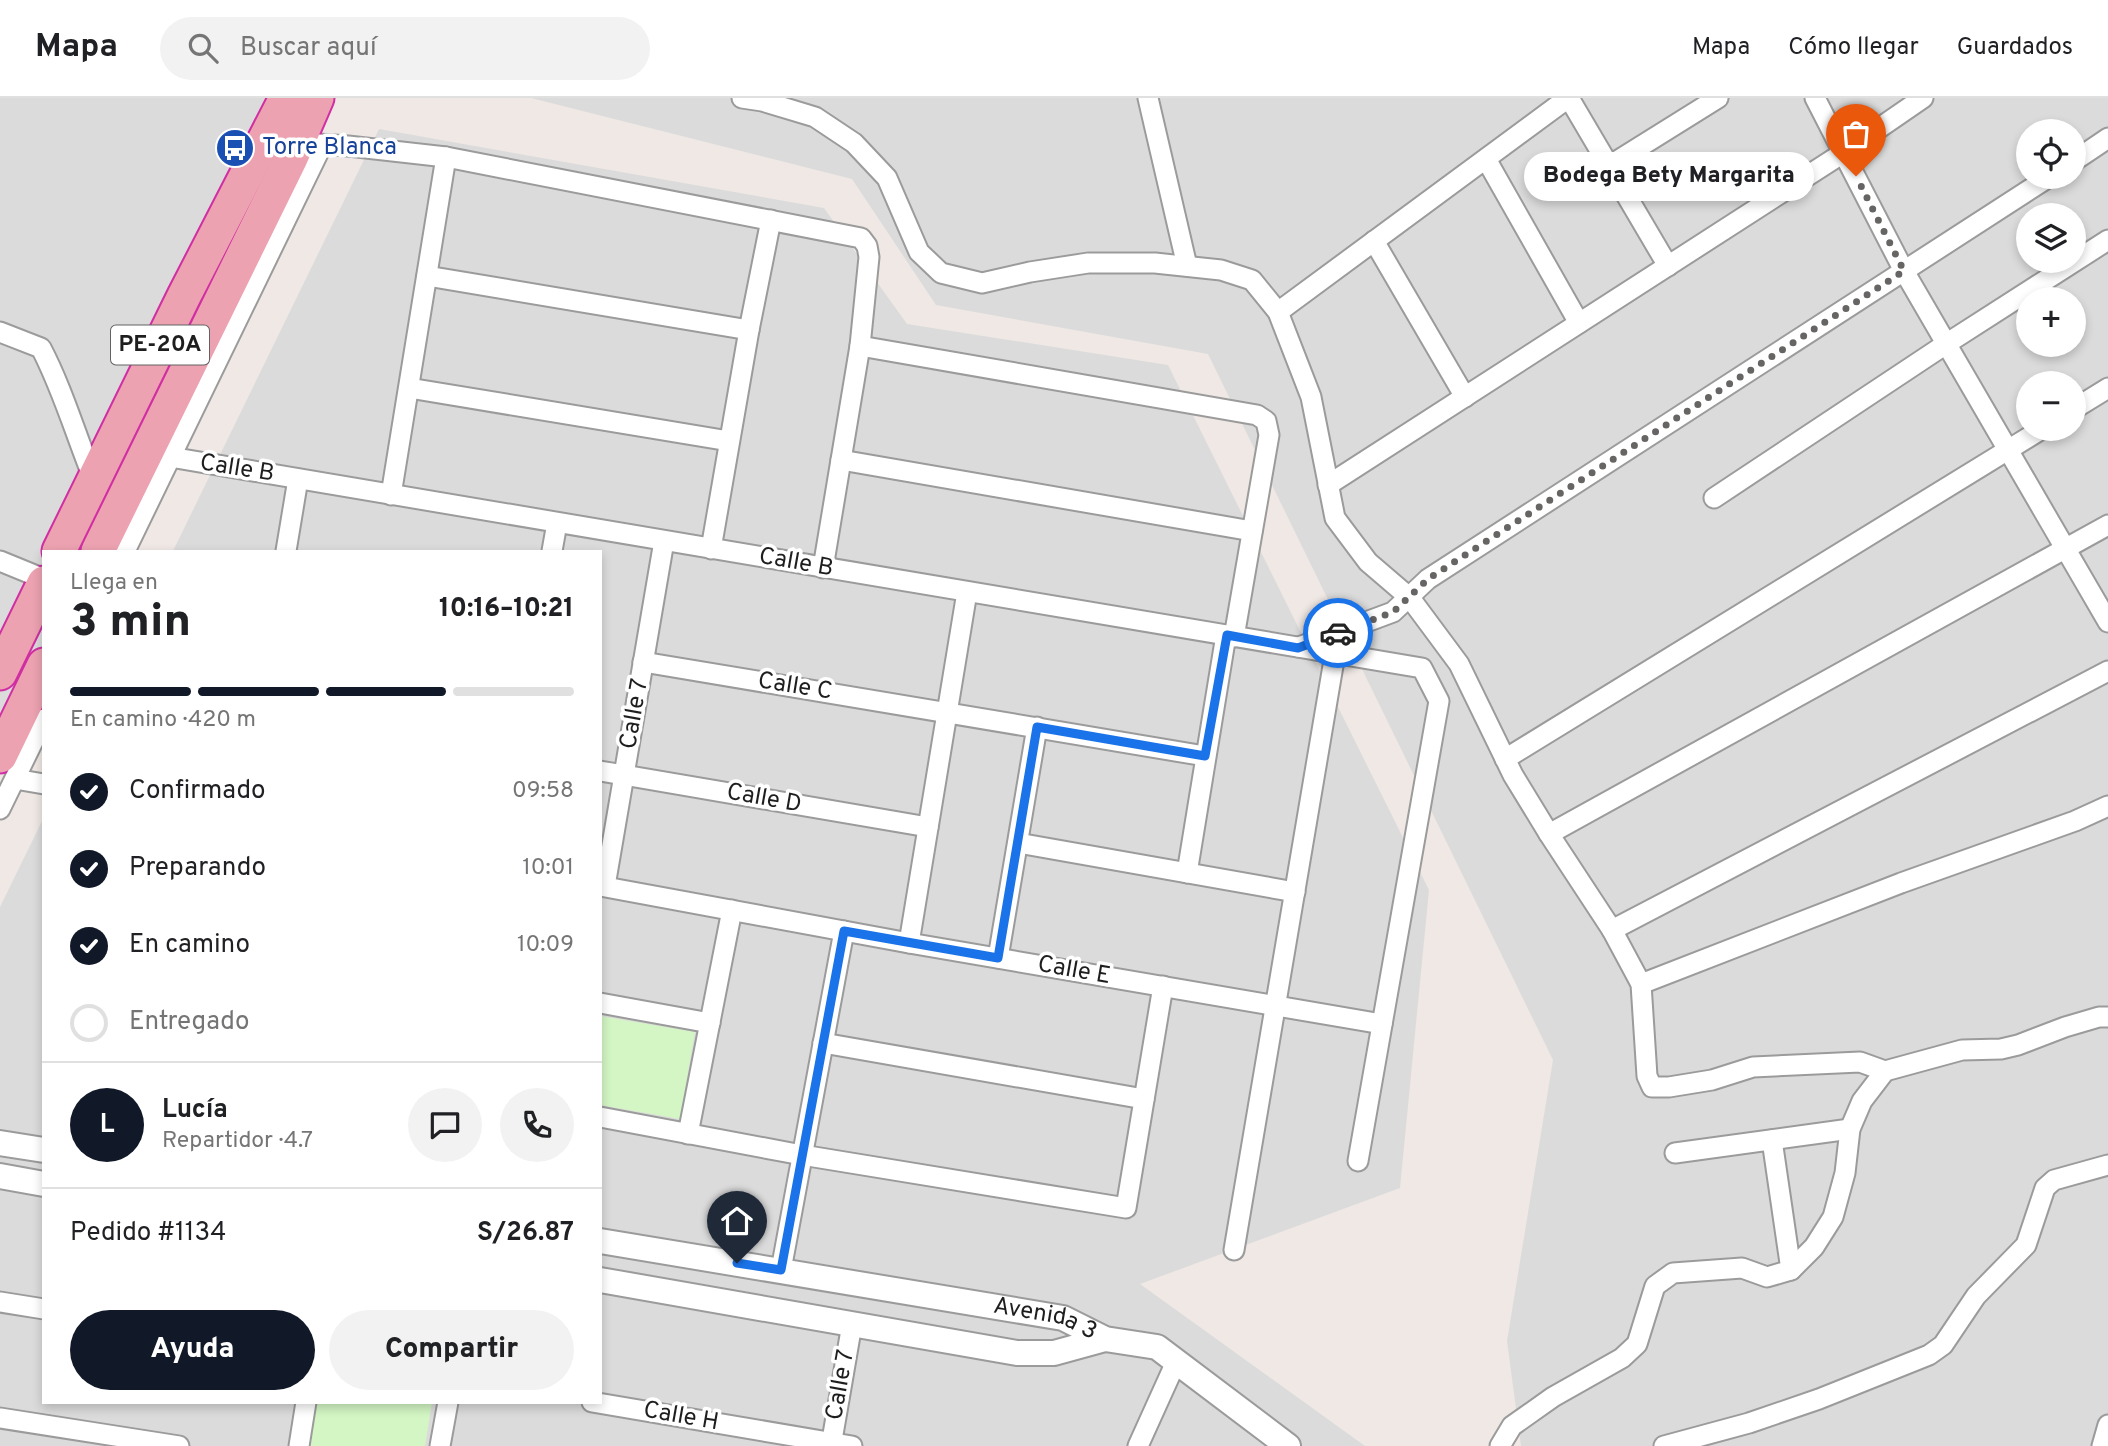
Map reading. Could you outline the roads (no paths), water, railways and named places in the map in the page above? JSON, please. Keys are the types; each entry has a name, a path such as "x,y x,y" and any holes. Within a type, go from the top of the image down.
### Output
{"highway":[{"name":"PE-20A","path":"59,550 184,296 286,98"},
{"name":"PE-20A","path":"99,550 310,144 317,98"},
{"path":"0,673 42,585"},
{"path":"7,768 42,671"}],"street":[{"path":"742,98 762,101 815,117 855,143 887,178 919,252 941,273 982,283 1088,263 1155,263 1221,270 1252,280 1278,312 1311,397 1335,518 1368,562 1410,598 1459,664 1505,759 1549,834 1612,930 1641,984 1647,1076 1652,1087 1712,1080 1753,1067 1860,1062 1885,1071 1962,1050 2001,1049 2018,1045 2065,1027 2108,1017"},
{"path":"1148,98 1187,266"},
{"path":"1278,312 1568,98 1668,266"},
{"path":"1609,166 1718,98"},
{"path":"1815,98 1904,271 2108,622"},
{"path":"1328,485 1843,153 1923,98"},
{"path":"2086,152 2108,138"},
{"path":"264,139 446,157 861,239 867,246 869,257 860,346 823,568"},
{"path":"125,550 310,144"},
{"path":"391,495 446,157"},
{"path":"1486,159 1579,323"},
{"path":"1298,648 1393,612 1428,579 2030,189"},
{"path":"710,549 771,220"},
{"path":"1714,498 2108,240"},
{"path":"1374,241 1465,397"},
{"path":"427,276 749,330"},
{"path":"0,332 41,348 56,377 78,443 94,480"},
{"path":"860,346 1257,415 1266,421 1269,435 1205,756 1187,873"},
{"path":"409,388 729,442"},
{"path":"2086,402 2108,388"},
{"path":"1505,759 2023,441"},
{"name":"Calle B","path":"170,457 1422,668 1438,701 1382,1024"},
{"path":"841,460 1252,531"},
{"path":"286,550 298,479"},
{"path":"552,550 557,523"},
{"path":"1549,834 2108,525"},
{"name":"Calle 7","path":"602,886 664,541"},
{"path":"0,561 42,580"},
{"path":"909,943 967,592"},
{"path":"1234,1250 1335,654"},
{"name":"Calle C","path":"643,662 1205,756"},
{"path":"1612,930 2108,671"},
{"path":"0,809 7,768 42,722"},
{"path":"998,958 1037,727"},
{"path":"7,768 42,783"},
{"name":"Calle D","path":"602,771 928,827"},
{"path":"1641,984 1901,883 2075,821 2108,806"},
{"path":"1018,843 1295,892"},
{"name":"Calle E","path":"602,886 909,943 1382,1024"},
{"path":"688,1134 733,910"},
{"path":"781,1270 844,931"},
{"path":"602,1117 802,1155 1126,1208 1163,986"},
{"path":"602,1003 710,1023"},
{"path":"1358,1161 1382,1024"},
{"path":"824,1043 1144,1099"},
{"path":"1500,1446 1513,1426 1553,1397 1622,1358 1637,1344 1656,1286 1674,1273 1742,1268 1767,1277 1791,1270 1814,1247 1833,1217 1845,1173 1850,1129 1862,1101 1885,1071"},
{"path":"1675,1153 1850,1129"},
{"path":"1772,1140 1791,1270"},
{"path":"0,1143 42,1150"},
{"path":"1664,1446 1749,1423 1819,1399 1929,1355 1943,1345 1976,1296 2026,1245 2046,1188 2054,1180 2108,1165"},
{"path":"0,1176 42,1184"},
{"name":"Avenida 3","path":"602,1241 1063,1318 1105,1339"},
{"name":"Avenida 3","path":"602,1280 1017,1353 1054,1353 1105,1339"},
{"path":"0,1302 42,1309"},
{"name":"Calle 7","path":"831,1444 852,1324"},
{"path":"1105,1339 1157,1347 1288,1446"},
{"path":"1138,1446 1176,1362"},
{"path":"299,1446 306,1404"},
{"path":"440,1446 448,1404"},
{"name":"Calle H","path":"602,1404 852,1446"},
{"path":"0,1418 179,1446"},
{"path":"2102,1446 2108,1425"}],"place":[{"name":"Torre Blanca","path":"235,148"},
{"name":"Bodega Bety Margarita","path":"1856,176"}]}
